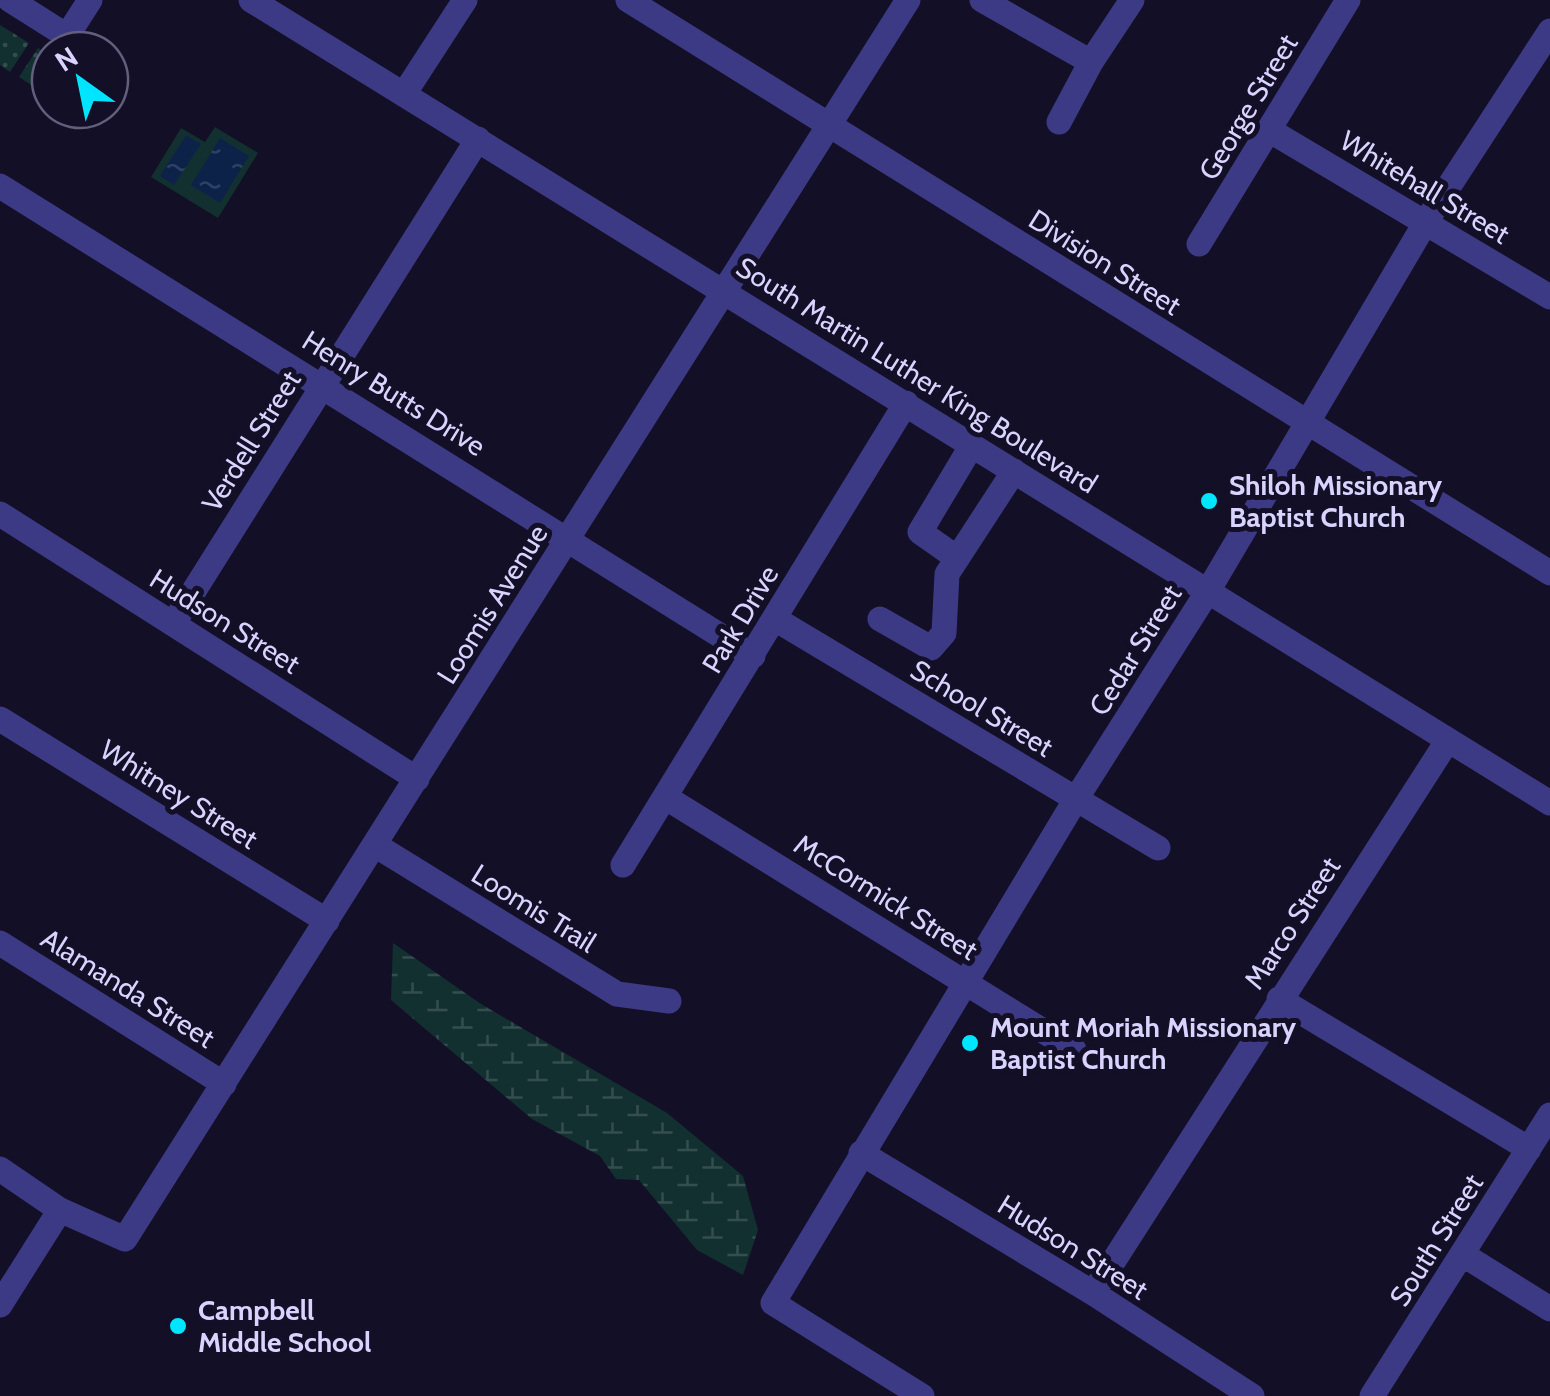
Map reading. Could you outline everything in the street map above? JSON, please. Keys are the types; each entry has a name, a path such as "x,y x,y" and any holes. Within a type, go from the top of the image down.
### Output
{"street":[{"path":"10,0 67,36 90,0"},
{"name":"South Martin Luther King Boulevard","path":"252,0 1550,803"},
{"path":"404,94 465,0"},
{"name":"Division Street","path":"628,0 1550,574"},
{"name":"Loomis Avenue","path":"60,1210 125,1239 569,539 826,123 908,0"},
{"path":"982,0 1091,62"},
{"path":"1059,122 1091,62 1132,0"},
{"name":"George Street","path":"1199,244 1348,0"},
{"name":"Cedar Street","path":"922,1396 773,1303 1076,799 1208,592 1427,220 1550,30"},
{"name":"Whitehall Street","path":"1268,130 1427,220 1550,297"},
{"name":"Verdell Street","path":"173,624 478,139"},
{"name":"Henry Butts Drive","path":"1,189 322,383 753,656"},
{"name":"Park Drive","path":"623,864 906,404"},
{"path":"957,558 920,532 972,445"},
{"path":"880,619 931,648 944,633 947,574 1014,470"},
{"name":"Hudson Street","path":"0,514 417,779"},
{"name":"School Street","path":"775,618 1158,848"},
{"name":"Whitney Street","path":"0,719 327,921"},
{"name":"Marco Street","path":"1093,1293 1278,999 1448,740"},
{"name":"McCormick Street","path":"665,797 1074,1050"},
{"name":"Loomis Trail","path":"375,846 617,994 669,1002"},
{"name":"Alamanda Street","path":"0,943 224,1084"},
{"path":"1278,999 1528,1149"},
{"name":"South Street","path":"1372,1396 1550,1116"},
{"name":"Hudson Street","path":"861,1154 1093,1293 1252,1396"},
{"path":"0,1168 60,1210 0,1305"},
{"path":"1462,1254 1550,1309"}],"green space":[{"path":"0,25 29,43 10,72 0,65"},
{"path":"30,60 30,84 19,77"},
{"path":"215,127 258,153 218,218 151,177 181,128 205,142"},
{"path":"393,943 481,1004 667,1113 743,1176 758,1230 743,1275 697,1250 639,1180 616,1179 600,1156 532,1119 391,1000"}],"water":[{"path":"186,135 201,144 174,185 160,176"},
{"path":"220,138 249,156 220,203 191,185"}],"place":[{"name":"Shiloh Missionary Baptist Church","path":"1209,501"},
{"name":"Mount Moriah Missionary Baptist Church","path":"970,1043"},
{"name":"Campbell Middle School","path":"178,1326"}]}
